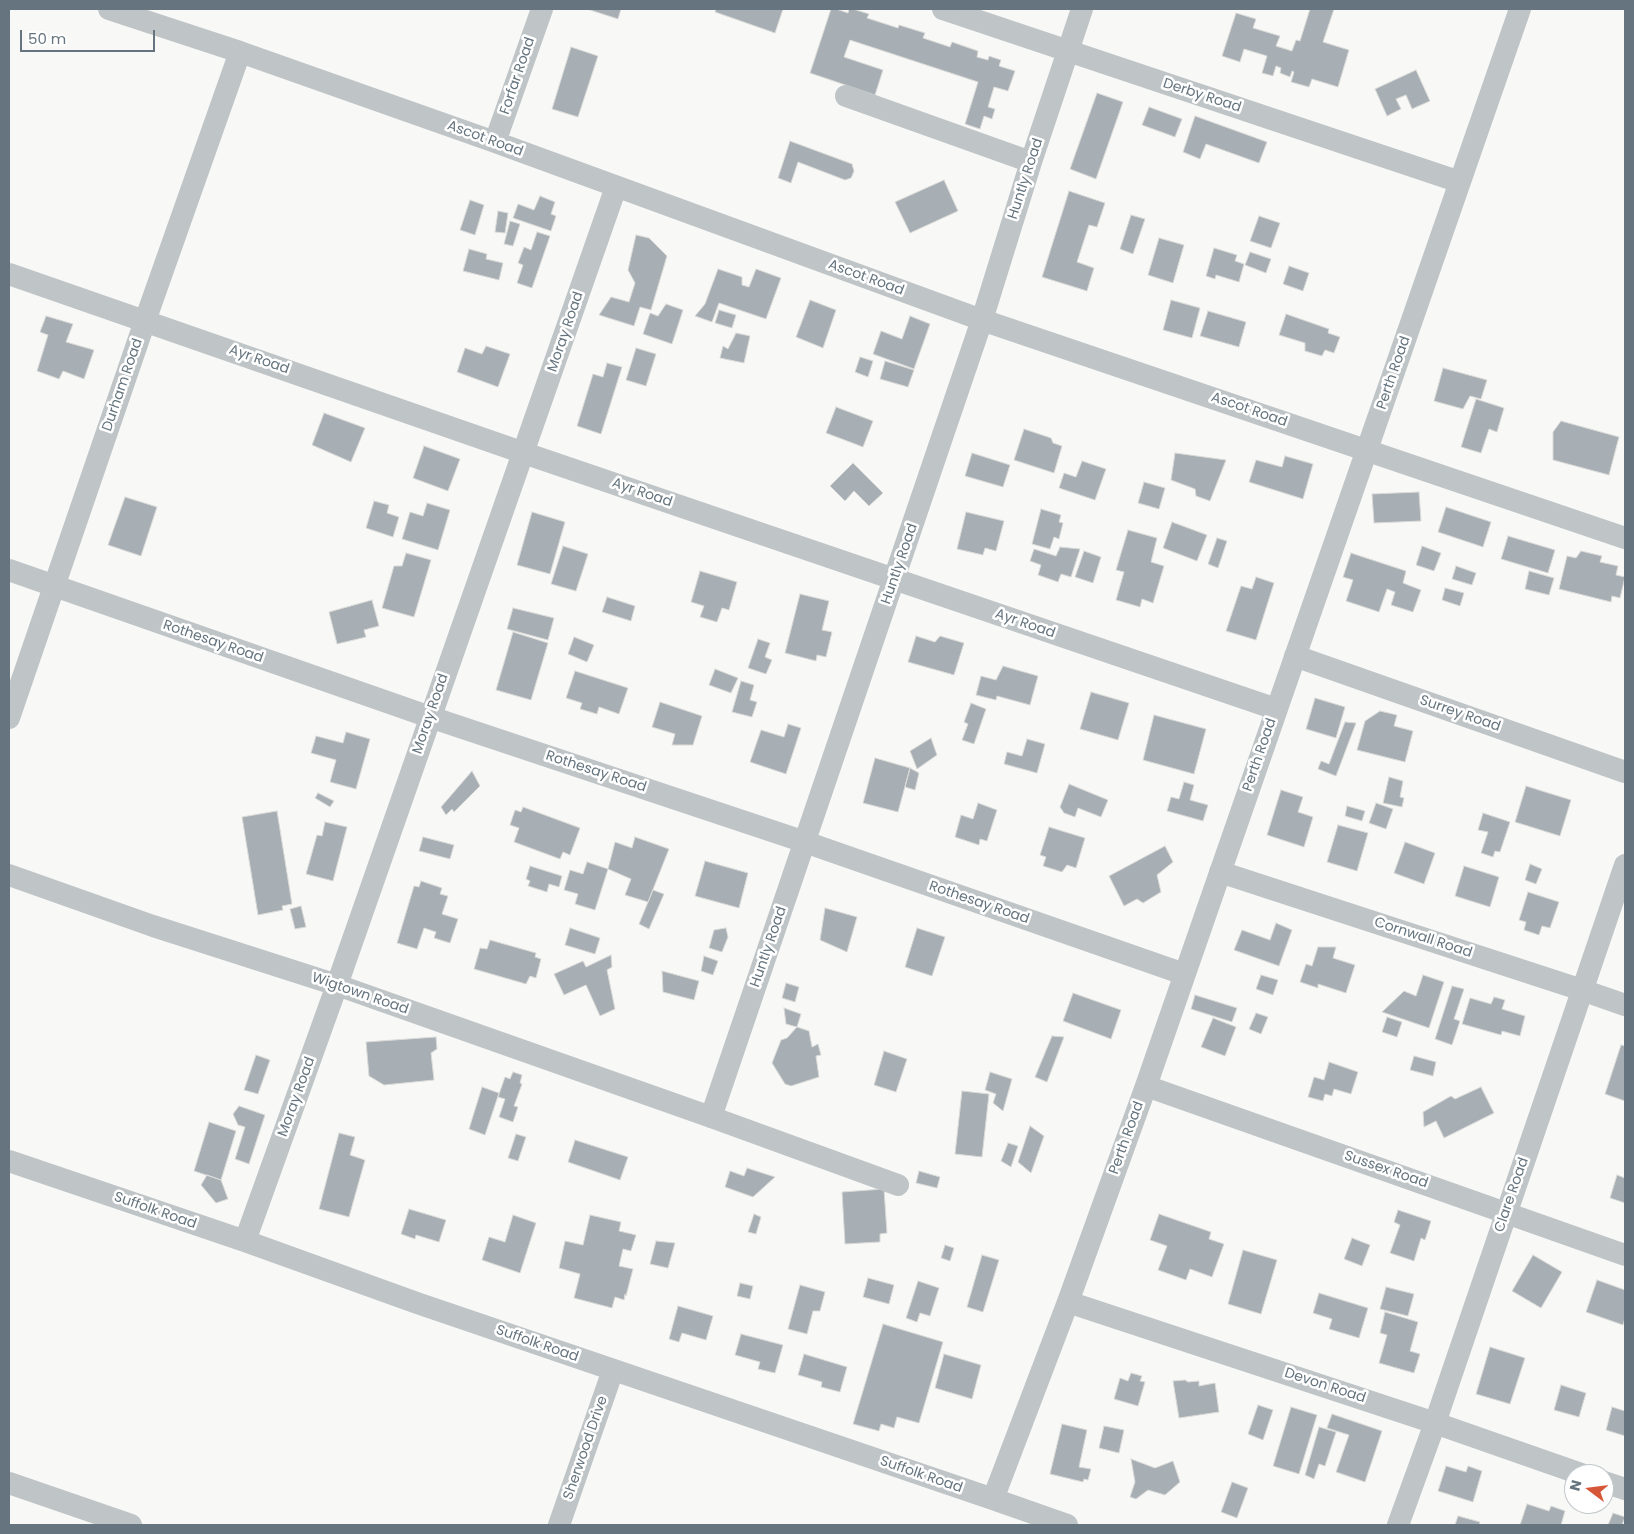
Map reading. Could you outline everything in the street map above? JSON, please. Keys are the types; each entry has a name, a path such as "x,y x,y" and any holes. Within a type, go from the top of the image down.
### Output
{"street":[{"name":"Ascot Road","path":"110,9 240,52 495,142 982,320 1625,538"},
{"name":"Forfar Road","path":"495,142 542,9"},
{"name":"Derby Road","path":"943,9 1460,182"},
{"name":"Huntly Road","path":"711,1116 895,580 982,320 1031,162 1082,9"},
{"name":"Perth Road","path":"993,1499 1068,1302 1146,1086 1520,9"},
{"name":"Durham Road","path":"9,718 145,320 240,52"},
{"path":"846,96 1031,162"},
{"name":"Moray Road","path":"245,1241 337,985 616,187"},
{"name":"Ayr Road","path":"9,274 524,453 1276,709"},
{"name":"Rothesay Road","path":"9,570 430,717 805,842 1184,974"},
{"name":"Surrey Road","path":"1295,656 1625,772"},
{"name":"Clare Road","path":"1398,1525 1435,1423 1625,865"},
{"name":"Cornwall Road","path":"1220,872 1582,990 1625,1006"},
{"name":"Wigtown Road","path":"9,875 153,926 337,985 711,1116 898,1185"},
{"name":"Sussex Road","path":"1146,1086 1625,1255"},
{"name":"Suffolk Road","path":"9,1161 245,1241 417,1303 1067,1525"},
{"name":"Devon Road","path":"1068,1302 1435,1423 1564,1468"},
{"name":"Sherwood Drive","path":"559,1525 612,1370"},
{"path":"9,1483 131,1525"}],"building":[{"path":"587,9 621,9 618,19"},
{"path":"716,9 783,9 775,33 715,12"},
{"path":"831,9 848,13 849,9 853,9 869,14 867,18 898,28 899,25 925,33 923,38 950,47 952,42 978,51 977,57 988,60 989,56 1001,60 999,66 1015,71 1008,91 994,87 988,107 995,109 992,119 984,116 980,129 965,124 978,82 850,40 844,57 883,70 875,95 810,73"},
{"path":"1310,9 1334,9 1323,42 1349,50 1338,87 1312,79 1309,87 1291,82 1294,72 1292,71 1290,77 1280,73 1281,68 1276,66 1273,76 1262,73 1267,56 1244,49 1240,62 1222,56 1236,13 1256,19 1253,28 1280,36 1276,46 1292,51 1296,40 1300,41"},
{"path":"571,47 598,56 578,117 552,109"},
{"path":"1416,70 1430,101 1412,109 1406,95 1396,99 1401,109 1387,116 1375,89"},
{"path":"1097,93 1123,102 1096,179 1070,169"},
{"path":"1149,107 1182,119 1175,137 1142,125"},
{"path":"1195,116 1267,142 1259,163 1206,144 1200,159 1183,152"},
{"path":"790,141 852,164 854,171 851,178 845,180 798,162 791,183 778,178"},
{"path":"944,180 958,211 910,233 895,202"},
{"path":"1069,191 1105,203 1097,227 1089,225 1077,262 1094,268 1087,291 1042,277"},
{"path":"540,196 555,202 551,214 556,216 551,231 513,218 518,204 534,210"},
{"path":"470,200 484,205 475,235 460,230"},
{"path":"498,211 508,213 505,233 495,232"},
{"path":"1131,215 1145,219 1133,254 1120,249"},
{"path":"1259,216 1280,223 1271,248 1250,241"},
{"path":"510,221 520,224 513,246 504,244"},
{"path":"537,232 550,236 532,288 517,283 523,265 518,263 524,247 531,250"},
{"path":"636,235 649,238 667,256 651,310 640,307 634,326 599,315 611,297 629,302 635,283 628,270"},
{"path":"1159,238 1184,245 1173,283 1148,275"},
{"path":"1214,248 1237,255 1235,261 1244,264 1239,282 1216,275 1215,279 1206,276"},
{"path":"469,249 487,254 486,259 503,263 499,280 463,271"},
{"path":"1250,252 1271,259 1266,273 1245,265"},
{"path":"1289,266 1309,273 1303,291 1283,284"},
{"path":"718,269 742,277 742,285 749,287 756,269 781,278 766,319 719,303 712,322 695,316 705,304"},
{"path":"810,300 836,310 823,348 796,337"},
{"path":"1171,300 1200,308 1192,338 1163,330"},
{"path":"666,304 683,310 672,344 643,334 650,313 658,316"},
{"path":"719,310 736,315 732,328 715,323"},
{"path":"1208,311 1246,322 1239,347 1200,336"},
{"path":"1286,314 1329,329 1328,333 1340,337 1334,353 1325,350 1322,356 1305,351 1305,343 1279,335"},
{"path":"46,316 73,324 66,342 94,350 84,379 63,371 59,379 37,371 48,335 40,332"},
{"path":"910,316 930,324 914,369 873,354 881,331 902,339"},
{"path":"736,333 750,336 744,363 720,358 723,346 728,349"},
{"path":"486,346 510,354 498,387 457,372 465,348 482,354"},
{"path":"636,348 656,354 646,386 626,380"},
{"path":"860,357 873,361 868,377 855,372"},
{"path":"885,361 914,370 908,387 880,379"},
{"path":"607,363 622,367 601,434 577,426 593,374 603,377"},
{"path":"1443,368 1487,380 1481,399 1470,396 1463,409 1434,401"},
{"path":"1476,399 1504,408 1497,432 1489,429 1481,453 1461,447"},
{"path":"836,407 873,421 863,447 826,433"},
{"path":"324,413 365,428 351,462 312,445"},
{"path":"1561,421 1619,437 1609,475 1553,460 1553,432"},
{"path":"1024,429 1051,438 1053,443 1062,446 1054,473 1014,460"},
{"path":"424,446 460,459 448,491 413,478"},
{"path":"972,453 1010,465 1003,487 965,476"},
{"path":"1175,453 1226,460 1210,501 1196,496 1195,489 1171,480"},
{"path":"1285,456 1313,464 1303,499 1249,482 1256,460 1282,467"},
{"path":"1082,461 1106,469 1095,500 1059,488 1064,473 1076,477"},
{"path":"853,463 883,493 869,506 854,491 845,501 830,486"},
{"path":"1144,482 1165,488 1159,509 1138,503"},
{"path":"1419,492 1421,521 1374,523 1372,494"},
{"path":"125,497 157,507 141,556 108,545"},
{"path":"374,501 389,505 387,513 399,517 393,537 366,528"},
{"path":"427,503 450,510 438,550 402,539 410,512 423,516"},
{"path":"1446,507 1491,522 1483,547 1438,532"},
{"path":"1041,509 1061,515 1059,522 1063,523 1059,539 1054,537 1050,549 1032,544"},
{"path":"532,512 565,522 550,574 517,565"},
{"path":"966,512 1004,521 996,551 985,548 983,555 957,549"},
{"path":"1172,522 1207,535 1197,561 1163,548"},
{"path":"1128,530 1157,538 1151,562 1164,566 1153,603 1142,599 1140,607 1116,600 1124,572 1116,570"},
{"path":"1508,536 1555,550 1548,573 1501,559"},
{"path":"1217,538 1227,541 1218,568 1208,564"},
{"path":"563,546 588,554 576,591 551,584"},
{"path":"1422,546 1441,553 1434,571 1416,565"},
{"path":"1060,547 1080,549 1071,577 1061,574 1058,582 1038,575 1041,565 1030,561 1034,549 1056,556"},
{"path":"1084,551 1101,557 1093,583 1075,577"},
{"path":"1581,551 1602,556 1600,562 1618,566 1616,575 1625,577 1620,598 1612,596 1611,602 1559,589 1567,556 1576,558"},
{"path":"406,553 431,560 414,617 382,608 394,566 402,566"},
{"path":"1351,553 1406,571 1403,583 1421,590 1413,612 1391,605 1395,592 1387,589 1379,612 1346,601 1353,580 1343,577"},
{"path":"1456,566 1476,573 1472,585 1452,579"},
{"path":"700,571 737,582 729,610 722,608 717,622 700,617 704,606 691,602"},
{"path":"1529,571 1554,578 1549,595 1525,589"},
{"path":"1256,577 1274,583 1256,640 1226,631 1241,586 1252,589"},
{"path":"1445,588 1464,593 1460,606 1442,600"},
{"path":"800,594 829,601 822,630 832,632 826,657 817,655 816,661 785,653"},
{"path":"607,597 635,606 631,621 602,612"},
{"path":"372,600 379,626 364,630 366,637 337,644 329,612"},
{"path":"513,608 554,618 548,640 507,629"},
{"path":"513,632 548,643 531,700 496,690"},
{"path":"916,636 935,642 940,636 964,643 954,675 908,662"},
{"path":"574,637 594,645 587,662 568,654"},
{"path":"758,639 770,643 765,657 772,660 766,674 748,668"},
{"path":"1003,666 1038,676 1030,705 997,696 996,700 976,695 981,676 996,680"},
{"path":"715,669 738,678 731,693 709,685"},
{"path":"575,671 628,688 619,714 599,707 597,714 580,709 582,703 566,698"},
{"path":"741,681 754,685 750,700 757,702 752,717 732,712"},
{"path":"1091,692 1129,703 1118,740 1080,729"},
{"path":"1315,698 1345,707 1336,738 1306,729"},
{"path":"660,702 702,716 693,745 672,745 675,734 652,727"},
{"path":"971,703 986,709 974,744 962,740 968,724 964,722"},
{"path":"1380,711 1397,715 1394,726 1413,731 1405,762 1357,750 1365,721"},
{"path":"1154,715 1206,729 1194,774 1143,760"},
{"path":"1345,722 1356,723 1336,776 1318,769 1321,761 1329,764"},
{"path":"788,724 801,728 786,774 750,762 761,730 784,737"},
{"path":"346,732 370,739 356,789 330,782 336,760 311,753 316,736 343,743"},
{"path":"931,738 937,755 917,769 910,751"},
{"path":"1027,739 1045,744 1037,773 1004,764 1007,752 1022,756"},
{"path":"875,758 910,768 898,812 863,803"},
{"path":"910,768 919,773 915,790 905,787"},
{"path":"472,771 480,786 454,812 452,809 446,815 441,807"},
{"path":"1389,777 1403,781 1400,797 1404,798 1402,807 1383,803"},
{"path":"1184,782 1194,785 1190,800 1208,805 1203,821 1167,811 1171,797 1179,799"},
{"path":"1069,784 1108,800 1101,817 1078,808 1075,817 1064,813 1060,807"},
{"path":"1526,786 1571,800 1560,836 1515,822"},
{"path":"1281,790 1303,797 1298,812 1313,817 1304,847 1267,835"},
{"path":"318,793 334,801 330,807 315,798"},
{"path":"978,803 997,810 987,841 980,839 979,845 955,837 961,815 973,819"},
{"path":"1376,803 1393,809 1386,829 1369,823"},
{"path":"1347,806 1365,811 1362,821 1345,816"},
{"path":"523,807 580,828 570,855 563,852 560,859 514,842 519,828 510,825 515,810 521,812"},
{"path":"277,811 292,904 282,906 283,910 258,915 242,817"},
{"path":"1483,813 1510,822 1500,852 1495,851 1493,857 1481,853 1488,832 1478,830"},
{"path":"325,822 347,827 333,881 306,874 317,835 322,836"},
{"path":"1338,825 1368,833 1357,871 1327,862"},
{"path":"1049,827 1085,838 1076,868 1067,865 1062,872 1043,866 1046,857 1040,855"},
{"path":"423,837 454,845 450,859 419,851"},
{"path":"635,837 669,849 648,902 625,895 631,879 608,869 615,842 632,848"},
{"path":"1405,842 1435,853 1424,884 1394,873"},
{"path":"1165,846 1173,862 1157,875 1161,892 1143,903 1137,899 1124,906 1109,876"},
{"path":"705,861 748,873 739,908 695,896"},
{"path":"587,862 608,869 595,910 575,904 578,894 564,890 570,870 583,874"},
{"path":"1530,864 1542,869 1536,884 1525,880"},
{"path":"530,866 562,876 559,887 549,884 547,892 528,886 530,881 526,879"},
{"path":"1464,866 1499,877 1490,907 1455,896"},
{"path":"421,881 442,888 440,894 448,896 442,914 458,919 450,943 434,938 436,932 424,928 417,949 397,943 414,886 419,887"},
{"path":"653,890 664,894 649,929 639,924"},
{"path":"1528,892 1559,902 1550,928 1542,926 1539,935 1524,930 1526,922 1519,920"},
{"path":"301,906 306,927 295,929 290,909"},
{"path":"825,908 857,917 847,952 820,940"},
{"path":"1276,923 1292,930 1279,966 1234,950 1242,930 1270,940"},
{"path":"570,928 600,938 595,954 565,945"},
{"path":"726,928 728,937 722,952 709,948 714,930"},
{"path":"917,928 945,937 932,976 905,967"},
{"path":"490,940 536,953 535,957 541,959 536,978 530,976 526,984 474,969 480,948 487,949"},
{"path":"1318,947 1336,947 1333,958 1355,965 1346,993 1318,984 1318,988 1300,982 1306,964 1312,966"},
{"path":"611,955 612,967 607,970 615,1009 600,1016 586,985 564,995 554,974 583,961 586,967"},
{"path":"704,956 718,961 713,975 701,971"},
{"path":"662,971 699,981 694,1000 663,992"},
{"path":"1261,975 1278,980 1273,995 1256,989"},
{"path":"1423,975 1444,982 1429,1028 1382,1012 1404,991 1416,996"},
{"path":"786,983 799,987 795,1002 782,998"},
{"path":"1452,986 1464,989 1454,1019 1460,1021 1452,1045 1435,1039"},
{"path":"1073,993 1121,1010 1111,1039 1063,1021"},
{"path":"1195,995 1237,1008 1232,1022 1191,1009"},
{"path":"1494,997 1505,1000 1502,1009 1525,1016 1520,1036 1502,1031 1501,1035 1462,1024 1470,998 1491,1004"},
{"path":"784,1008 801,1014 797,1027 786,1024"},
{"path":"1256,1013 1268,1017 1261,1034 1249,1029"},
{"path":"1387,1017 1402,1022 1397,1037 1382,1032"},
{"path":"1213,1018 1236,1027 1225,1056 1201,1047"},
{"path":"797,1027 809,1031 812,1047 818,1044 821,1055 816,1056 819,1077 791,1086 785,1084 772,1063 781,1040 787,1038"},
{"path":"1052,1036 1064,1037 1047,1082 1035,1077"},
{"path":"436,1037 437,1049 431,1053 434,1080 384,1085 369,1076 366,1042"},
{"path":"1621,1045 1625,1046 1625,1101 1605,1094"},
{"path":"884,1051 907,1059 896,1092 874,1085"},
{"path":"256,1055 270,1060 258,1094 244,1090"},
{"path":"1414,1056 1436,1062 1433,1076 1410,1070"},
{"path":"1329,1062 1358,1072 1351,1094 1334,1089 1332,1096 1325,1094 1323,1101 1308,1097 1314,1077 1324,1080"},
{"path":"513,1072 522,1075 520,1083 522,1084 514,1106 518,1107 513,1122 499,1117 505,1099 498,1097 505,1077 510,1079"},
{"path":"990,1072 1012,1079 1003,1111 993,1103 996,1094 985,1090"},
{"path":"482,1087 499,1093 485,1135 469,1129"},
{"path":"1481,1087 1494,1113 1444,1138 1436,1121 1424,1127 1423,1112 1451,1096 1455,1099"},
{"path":"962,1091 989,1094 982,1157 955,1154"},
{"path":"239,1106 265,1115 249,1164 235,1159 245,1127 238,1125 233,1114"},
{"path":"209,1122 236,1131 221,1180 194,1171"},
{"path":"1030,1126 1044,1136 1031,1173 1018,1162"},
{"path":"339,1133 355,1137 350,1155 365,1160 349,1217 319,1209"},
{"path":"516,1134 526,1137 518,1161 508,1158"},
{"path":"575,1140 628,1157 620,1180 568,1162"},
{"path":"1008,1143 1018,1146 1011,1167 1001,1161"},
{"path":"747,1168 775,1177 753,1197 725,1187 730,1171 744,1176"},
{"path":"919,1171 940,1177 937,1188 916,1183"},
{"path":"207,1175 221,1180 228,1199 216,1203 201,1185"},
{"path":"1617,1175 1625,1178 1625,1203 1610,1198"},
{"path":"884,1189 887,1233 880,1234 880,1242 845,1244 842,1192"},
{"path":"409,1209 446,1220 439,1242 416,1235 415,1239 401,1234"},
{"path":"1398,1210 1431,1221 1425,1240 1421,1238 1414,1261 1390,1253 1400,1225 1394,1222"},
{"path":"754,1214 761,1217 756,1234 748,1232"},
{"path":"1159,1214 1211,1232 1209,1239 1224,1244 1212,1277 1190,1269 1186,1280 1158,1270 1167,1246 1150,1240"},
{"path":"513,1215 536,1223 520,1273 482,1260 489,1237 505,1242"},
{"path":"590,1215 621,1222 619,1231 636,1235 631,1251 623,1249 619,1266 633,1269 626,1296 625,1294 624,1300 615,1297 612,1308 574,1298 580,1274 559,1268 565,1241 583,1245"},
{"path":"1352,1238 1370,1245 1362,1266 1344,1259"},
{"path":"656,1241 675,1243 668,1268 650,1264"},
{"path":"945,1245 954,1248 950,1261 941,1258"},
{"path":"1243,1250 1277,1260 1261,1314 1228,1304"},
{"path":"982,1255 999,1260 983,1312 967,1307"},
{"path":"1533,1255 1562,1272 1541,1308 1512,1291"},
{"path":"868,1278 894,1285 889,1304 863,1297"},
{"path":"1597,1280 1625,1290 1625,1318 1623,1325 1586,1312"},
{"path":"918,1281 939,1288 930,1316 920,1313 917,1322 906,1318"},
{"path":"740,1283 753,1286 750,1299 737,1296"},
{"path":"800,1285 825,1292 820,1311 813,1311 807,1334 788,1329"},
{"path":"1386,1287 1414,1294 1408,1316 1380,1309"},
{"path":"1319,1293 1368,1308 1359,1338 1329,1329 1332,1319 1313,1313"},
{"path":"678,1306 713,1316 706,1340 682,1333 679,1342 669,1339"},
{"path":"1385,1312 1418,1322 1410,1351 1420,1354 1414,1373 1379,1363 1387,1335 1380,1333"},
{"path":"883,1324 943,1342 919,1423 897,1417 894,1428 881,1424 879,1431 853,1424"},
{"path":"741,1334 783,1345 775,1373 758,1369 760,1362 735,1355"},
{"path":"1490,1347 1525,1358 1510,1404 1476,1394"},
{"path":"804,1354 847,1367 840,1392 821,1387 822,1382 798,1375"},
{"path":"944,1354 981,1365 972,1399 935,1388"},
{"path":"1131,1373 1142,1376 1140,1381 1145,1382 1138,1406 1114,1399 1120,1378 1128,1381"},
{"path":"1185,1380 1188,1382 1199,1381 1199,1386 1215,1383 1219,1412 1179,1418 1173,1381"},
{"path":"1561,1385 1586,1393 1579,1417 1554,1410"},
{"path":"1258,1405 1273,1410 1263,1440 1248,1434"},
{"path":"1291,1407 1317,1415 1299,1474 1273,1466"},
{"path":"1612,1407 1625,1411 1625,1436 1606,1430"},
{"path":"1332,1414 1382,1431 1365,1482 1336,1472 1349,1435 1327,1428"},
{"path":"1062,1424 1087,1430 1079,1467 1091,1469 1088,1480 1084,1479 1083,1482 1050,1474"},
{"path":"1104,1426 1124,1430 1119,1453 1099,1448"},
{"path":"1319,1427 1336,1432 1325,1466 1319,1464 1314,1479 1305,1475"},
{"path":"1131,1459 1155,1468 1173,1461 1180,1482 1165,1495 1148,1490 1136,1499 1130,1497 1135,1482"},
{"path":"1446,1466 1466,1472 1468,1466 1482,1471 1473,1502 1438,1491"},
{"path":"1232,1482 1248,1488 1237,1518 1221,1512"},
{"path":"1527,1504 1549,1511 1551,1506 1564,1511 1561,1525 1520,1525"},
{"path":"1614,1513 1625,1517 1622,1525 1608,1525"},
{"path":"1458,1516 1480,1522 1479,1525 1455,1525"}]}
